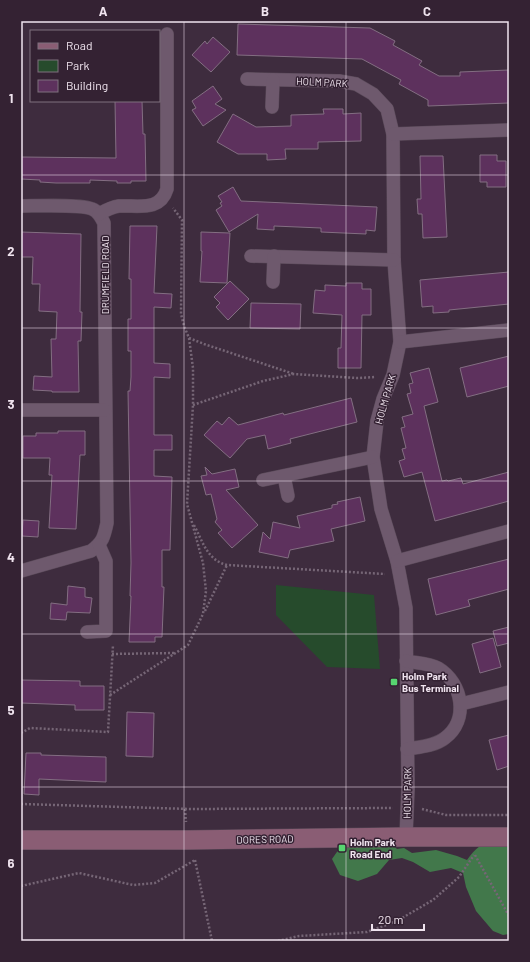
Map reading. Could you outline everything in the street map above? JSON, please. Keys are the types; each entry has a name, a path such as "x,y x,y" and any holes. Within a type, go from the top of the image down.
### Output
{"main road":[{"name":"DORES ROAD","path":"21,840 187,840 406,837 476,846 509,837"}],"street":[{"path":"21,206 92,208 99,214 118,206 149,206 159,202 164,197 167,189 163,65 167,34"},
{"name":"HOLM PARK","path":"247,79 339,81 356,84 373,94 387,109 393,134 394,260 400,342 393,375 383,399 377,421 373,457 381,509 397,561 406,608 406,837"},
{"path":"272,107 273,80"},
{"path":"393,134 509,130"},
{"name":"DRUMFIELD ROAD","path":"99,214 104,223 105,232 105,410 107,523 104,536 99,545"},
{"path":"251,256 394,260"},
{"path":"273,282 274,256"},
{"path":"400,342 509,330"},
{"path":"21,410 105,410"},
{"path":"263,480 373,457"},
{"path":"284,476 288,496"},
{"path":"397,561 509,531"},
{"path":"21,571 91,551 99,545 106,561 106,632 87,632"},
{"path":"406,661 438,668 450,677 462,704 456,726 445,738 434,744 407,749"},
{"path":"462,704 509,692"}],"path":[{"path":"164,197 182,220 181,314 184,326 190,338 193,368 193,405 187,504 203,563 206,591 203,614"},
{"path":"190,338 294,374 358,378 393,375"},
{"path":"193,405 263,381 294,374"},
{"path":"192,520 212,558 220,564 384,575 397,561"},
{"path":"110,695 188,645 227,565"},
{"path":"21,733 30,728 108,732 113,644 106,632"},
{"path":"112,654 175,653"},
{"path":"21,804 185,809 407,808 423,809 446,815 509,815"},
{"path":"185,809 187,840 195,860 212,941"},
{"path":"476,846 509,916"},
{"path":"278,941 299,936 367,932 397,921 433,900 459,877 476,846"},
{"path":"21,886 79,873 133,885 155,883 195,860"}],"green space":[{"path":"276,585 374,595 380,669 327,667 276,615"},
{"path":"346,839 394,846 397,849 404,848 412,853 436,850 467,860 480,846 489,844 509,846 509,934 503,935 493,931 476,911 466,887 463,873 451,868 430,872 413,862 402,858 389,860 377,874 358,881 340,875 332,859"}],"building":[{"path":"238,24 370,28 395,41 393,45 422,61 419,65 439,76 460,76 460,72 509,70 509,103 428,106 428,100 399,84 401,80 362,59 237,55"},
{"path":"213,37 230,52 211,72 192,55 205,41 207,44"},
{"path":"213,86 222,99 215,104 226,110 203,126 192,110 196,108 192,101"},
{"path":"115,102 142,102 143,134 145,134 146,181 117,183 117,181 90,180 90,183 56,183 21,179 21,157 116,158"},
{"path":"323,109 343,109 343,114 361,113 361,141 318,142 318,149 285,149 286,159 267,160 267,154 238,154 217,142 233,114 256,127 291,126 291,115 324,114"},
{"path":"480,155 497,155 497,161 506,161 506,187 487,187 487,182 480,182"},
{"path":"420,156 443,156 447,237 423,238 422,214 418,214 417,199 421,199"},
{"path":"233,187 241,201 377,207 375,231 366,230 366,234 321,232 321,228 274,226 274,230 257,229 258,214 229,232 216,210 222,206 220,203 222,202 218,196"},
{"path":"130,226 157,226 154,293 172,294 171,308 154,307 154,363 170,364 170,378 154,377 154,435 172,435 172,450 154,450 154,476 172,477 170,550 162,550 162,587 164,587 162,637 155,637 155,642 129,642 131,596 128,391 130,391 131,377 131,351 128,351 128,319 131,319 131,279 129,279"},
{"path":"21,232 81,234 80,312 82,312 81,341 78,341 79,392 33,390 34,376 52,377 51,339 56,339 57,312 39,311 40,284 32,284 33,257 21,257"},
{"path":"201,232 230,233 227,283 200,282 202,251"},
{"path":"509,272 509,304 433,313 433,306 422,307 420,280"},
{"path":"230,281 249,299 228,320 216,307 220,303 214,297"},
{"path":"346,283 362,283 362,289 371,289 371,315 362,315 361,368 338,368 338,348 341,348 342,315 313,313 315,290 325,291 325,285 346,286"},
{"path":"251,303 301,304 300,329 250,328"},
{"path":"509,356 509,386 467,397 460,368"},
{"path":"429,368 438,402 424,406 442,481 461,478 463,484 509,472 509,501 435,521 422,472 404,477 399,461 405,459 402,449 406,448 401,428 405,427 402,417 413,414 407,394 411,393 409,384 413,383 410,373"},
{"path":"351,398 357,422 290,439 291,443 268,449 265,435 247,439 230,458 204,435 217,421 222,425 229,417 238,425 283,413 284,415"},
{"path":"58,431 85,431 85,455 80,455 76,529 49,528 52,475 49,475 50,458 23,458 23,436 36,436 36,433 58,433"},
{"path":"205,467 212,474 235,469 239,487 226,490 258,525 232,548 218,533 222,530 215,522 217,519 211,494 206,495 201,476 207,475"},
{"path":"360,497 365,521 331,529 334,541 290,550 288,558 259,552 263,532 270,539 273,522 300,528 297,516 332,508 332,505 338,504 337,502"},
{"path":"23,520 39,521 38,537 22,536"},
{"path":"509,559 509,589 468,600 470,606 436,615 428,579"},
{"path":"68,586 85,588 85,597 92,598 90,613 67,612 66,620 50,619 51,603 67,605"},
{"path":"509,627 509,643 497,646 493,631"},
{"path":"493,638 501,667 480,673 472,644"},
{"path":"21,680 80,681 80,686 104,686 104,710 75,710 75,705 21,703"},
{"path":"127,712 154,713 153,757 126,756"},
{"path":"509,735 509,766 497,770 489,740"},
{"path":"26,753 41,753 41,755 106,757 106,782 39,779 39,795 24,794"}],"place":[{"name":"Holm Park Bus Terminal","path":"394,682"},
{"name":"Holm Park Road End","path":"342,848"}]}
